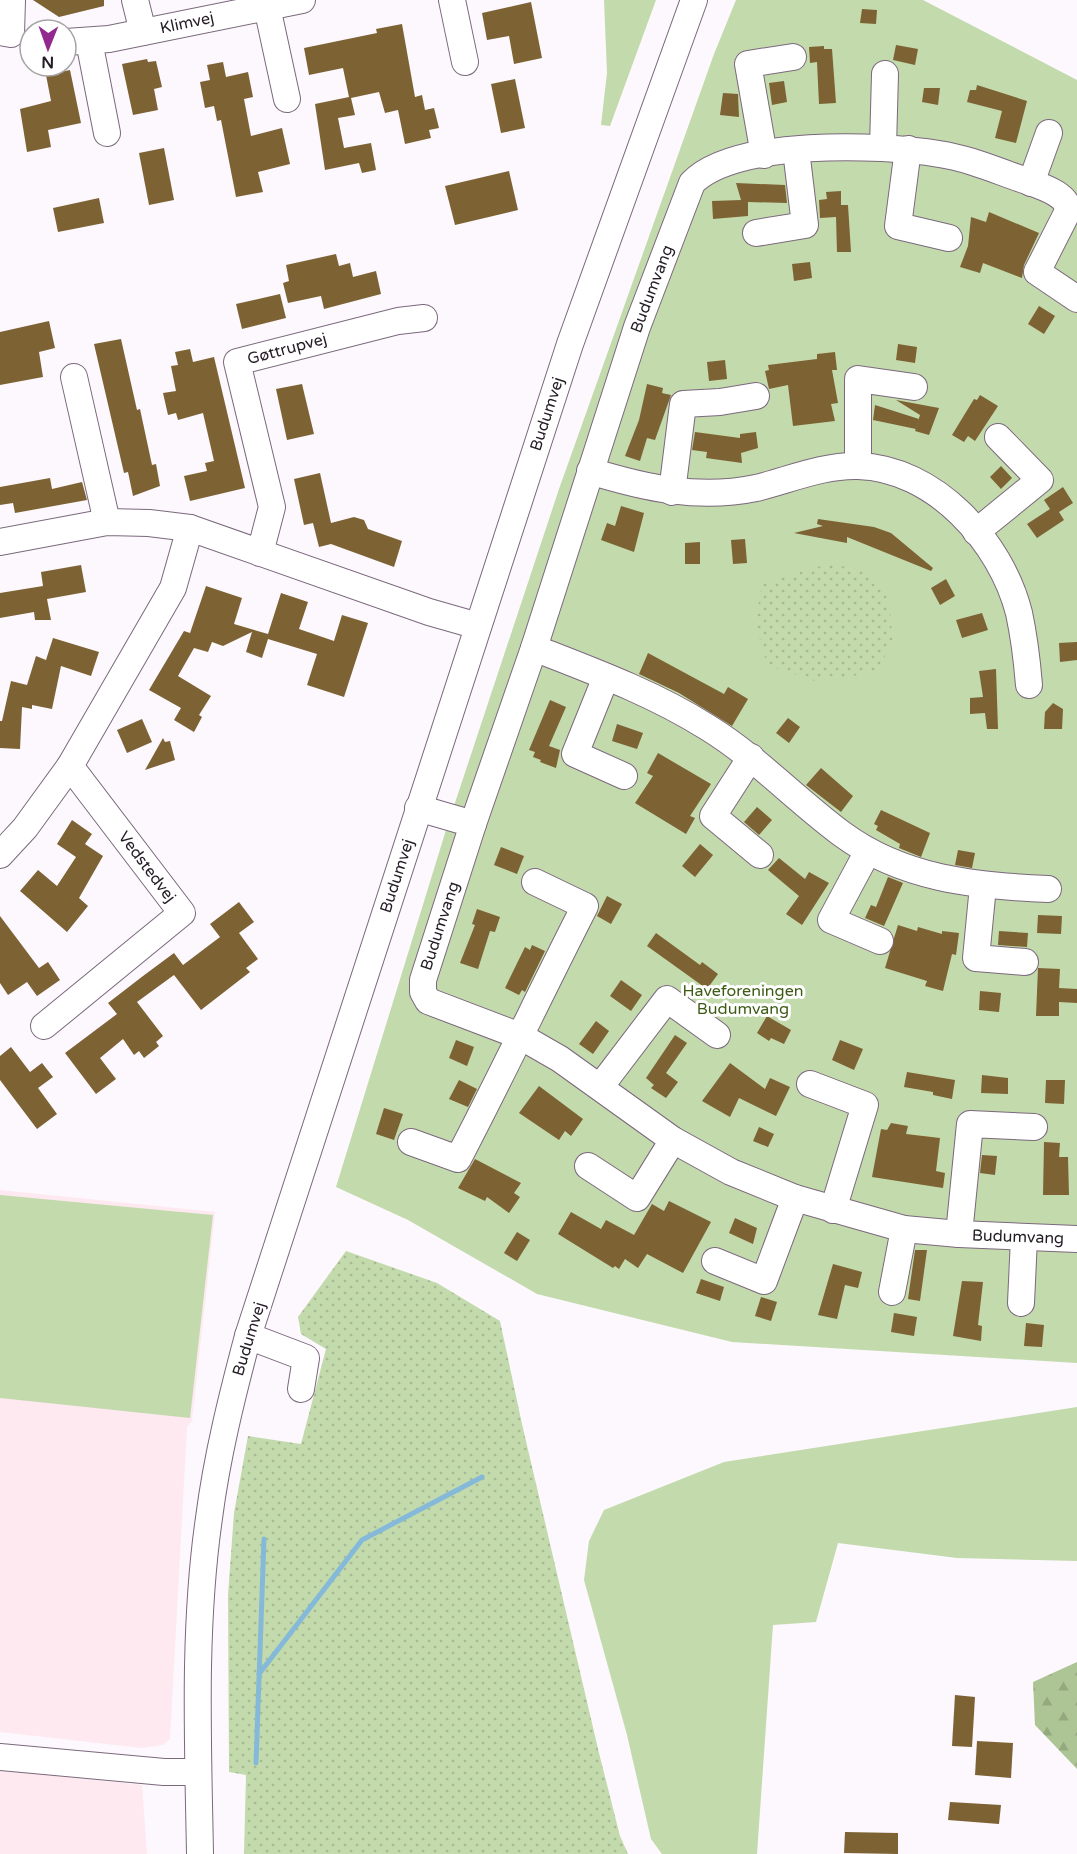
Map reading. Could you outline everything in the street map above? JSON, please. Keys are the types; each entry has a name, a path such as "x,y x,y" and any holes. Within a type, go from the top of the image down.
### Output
{"street":[{"path":"12,0 14,35"},
{"name":"Klimvej","path":"135,0 143,32"},
{"name":"Klimvej","path":"107,133 78,41 143,32 302,0"},
{"path":"452,0 465,62"},
{"name":"Budumvej","path":"200,1854 198,1772 200,1606 208,1518 230,1404 248,1336 570,344 694,0"},
{"path":"267,7 287,99"},
{"path":"764,155 748,64 793,57"},
{"path":"883,147 885,74"},
{"path":"1031,183 1049,133"},
{"name":"Budumvang","path":"1077,299 1038,272 1069,206 1066,199 1031,183 951,157 883,147 838,146 796,150 764,155 704,171 692,183 637,327 534,648 473,824 423,980 423,992 428,1001 520,1036 560,1059 673,1140 731,1172 795,1198 904,1228 958,1234 1077,1239"},
{"path":"756,233 805,225 796,150"},
{"path":"908,150 898,226 949,238"},
{"name":"Gøttrupvej","path":"260,553 272,507 237,362 398,321 424,318"},
{"path":"74,377 107,522"},
{"path":"858,466 858,379 914,387"},
{"path":"672,492 683,404 720,402 756,396"},
{"path":"976,532 1040,480 999,437"},
{"path":"590,471 672,492 715,494 836,467 858,466 885,470 920,483 949,502 976,532 1002,570 1018,611 1029,685"},
{"path":"0,542 107,522 149,523 190,528 478,626"},
{"path":"0,855 25,828 70,766 173,588 190,528"},
{"path":"534,648 658,699 696,721 751,757 811,809 868,851 912,870 941,879 983,886 1048,889"},
{"path":"606,677 575,754 624,776"},
{"path":"751,757 713,816 760,855"},
{"name":"Vedstedvej","path":"44,1026 182,913 70,766"},
{"path":"418,808 473,824"},
{"path":"868,851 831,920 880,941"},
{"path":"411,1143 458,1159 585,906 535,882"},
{"path":"983,886 976,958 1025,962"},
{"path":"600,1087 667,999 717,1035"},
{"path":"810,1084 865,1105 833,1210"},
{"name":"Budumvang","path":"958,1234 970,1124 1034,1127"},
{"path":"588,1166 637,1198 673,1140"},
{"path":"716,1261 764,1281 795,1198"},
{"path":"892,1292 904,1228"},
{"path":"1021,1303 1024,1238"},
{"path":"248,1336 306,1358 301,1389"},
{"path":"0,1756 164,1772 198,1772"}],"shaded area":[{"path":"0,1190 215,1212 192,1421 187,1427 170,1739 163,1745 142,1748 0,1732"},
{"path":"0,1770 142,1785 147,1854 0,1854"}],"green space":[{"path":"604,0 656,0 610,126 601,125 607,73"},
{"name":"Haveforeningen Budumvang","path":"736,0 923,0 1077,80 1077,1363 732,1342 537,1294 408,1220 336,1187 446,830 559,489 714,54"},
{"path":"828,564 860,569 889,599 893,644 874,673 815,681 767,665 756,625 761,583"},
{"path":"0,1195 213,1215 190,1418 0,1398"},
{"path":"346,1251 437,1283 500,1321 599,1753 620,1836 628,1854 244,1854 246,1775 229,1772 228,1595 234,1513 248,1436 301,1444 326,1349 301,1334 298,1317"},
{"path":"1077,1407 1077,1561 957,1558 838,1543 816,1622 773,1625 757,1854 662,1854 651,1839 627,1735 584,1580 589,1541 604,1510 724,1462"},
{"path":"1077,1662 1077,1769 1035,1725 1033,1682"}],"building":[{"path":"33,0 104,0 104,6 59,17"},
{"path":"531,2 542,58 514,64 509,36 487,40 482,13"},
{"path":"862,9 877,10 876,24 860,23"},
{"path":"402,24 415,97 422,95 425,110 434,108 439,128 429,130 431,138 405,144 398,110 385,113 379,92 351,98 355,115 338,118 344,148 371,143 376,170 362,173 359,163 325,170 315,104 349,97 343,68 309,75 304,48 377,33 376,29"},
{"path":"896,45 918,49 915,65 893,60"},
{"path":"824,46 824,49 832,49 836,103 819,104 817,62 810,63 809,47"},
{"path":"147,59 148,62 156,61 162,87 154,89 158,110 133,115 122,64"},
{"path":"223,62 226,77 248,72 253,97 244,99 251,136 282,128 290,164 258,172 263,192 236,197 221,120 217,121 214,106 205,108 200,82 210,80 207,65"},
{"path":"47,78 72,78 81,123 48,130 51,147 27,152 20,109 51,101"},
{"path":"515,79 525,128 501,133 491,84"},
{"path":"784,81 787,102 772,105 769,83"},
{"path":"977,85 1027,101 1016,143 995,138 1002,111 967,102 970,90 976,90"},
{"path":"924,88 940,88 938,105 922,102"},
{"path":"723,93 738,94 739,117 720,115"},
{"path":"164,148 174,200 149,205 139,153"},
{"path":"509,171 518,210 455,225 445,186"},
{"path":"736,183 785,185 787,203 748,202 748,216 713,219 712,201 741,200"},
{"path":"841,191 841,205 848,205 851,252 837,252 836,217 820,218 819,200 827,199 826,192"},
{"path":"99,198 104,223 58,232 53,208"},
{"path":"989,212 1039,233 1024,265 1022,278 983,263 980,273 960,267 968,246 971,217 986,222"},
{"path":"336,254 339,266 350,263 353,277 376,271 381,294 324,309 321,296 288,303 283,283 289,281 286,265"},
{"path":"810,262 812,278 794,281 792,264"},
{"path":"280,294 286,318 242,329 236,304"},
{"path":"1039,306 1055,316 1044,334 1028,324"},
{"path":"49,321 55,348 39,352 43,377 0,385 0,332"},
{"path":"121,339 137,410 140,409 152,465 156,464 160,486 133,496 128,472 124,473 94,344"},
{"path":"898,344 917,347 915,363 896,360"},
{"path":"190,349 193,362 214,357 245,488 190,501 184,476 207,471 205,463 214,461 203,413 178,420 176,413 168,415 163,393 176,391 171,366 178,365 175,352"},
{"path":"835,352 837,370 832,370 838,403 831,404 835,421 793,426 788,385 769,389 765,371 769,370 768,365 817,359 817,354"},
{"path":"725,360 727,379 709,381 707,362"},
{"path":"302,384 314,434 287,440 276,389"},
{"path":"647,384 663,388 662,393 671,395 655,440 647,438 640,461 625,456 639,420"},
{"path":"980,395 998,406 975,441 968,436 964,442 952,435 974,399 977,400"},
{"path":"896,400 939,408 929,435 915,431 920,415"},
{"path":"875,405 919,419 916,429 873,420"},
{"path":"695,432 740,438 740,434 756,432 758,448 741,453 742,463 706,458 707,452 692,450"},
{"path":"1001,466 1012,478 1001,489 990,477"},
{"path":"320,473 331,523 354,517 364,520 368,529 402,541 394,567 331,544 319,547 313,523 304,525 294,479"},
{"path":"50,478 52,489 82,482 87,500 15,513 13,503 0,505 0,487"},
{"path":"1063,487 1073,503 1059,512 1064,520 1037,538 1027,524 1050,509 1044,500"},
{"path":"621,506 644,513 634,552 601,540 607,523 615,526"},
{"path":"818,519 874,527 891,533 933,568 931,571 847,537 847,543 794,533 823,526 817,524"},
{"path":"745,539 747,563 733,564 731,540"},
{"path":"700,542 700,564 685,564 685,543"},
{"path":"81,565 86,592 47,599 51,620 35,620 34,612 0,618 0,593 43,586 41,572"},
{"path":"946,579 955,596 940,605 931,588"},
{"path":"206,586 242,598 234,624 268,634 281,593 308,602 299,629 334,641 342,615 368,623 344,697 307,685 317,654 268,639 262,658 246,652 252,632 223,646 212,642 208,652 194,648 178,676 211,696 199,715 202,717 194,732 174,720 181,708 149,690 184,631 190,633"},
{"path":"982,613 988,630 962,638 956,620"},
{"path":"53,638 99,652 91,676 61,666 52,709 32,705 32,709 22,707 20,749 0,748 0,721 2,721 11,681 27,685 36,656 46,660"},
{"path":"1077,642 1077,660 1060,662 1059,643"},
{"path":"648,653 724,694 728,687 748,699 732,726 679,693 639,674"},
{"path":"996,669 998,729 987,729 985,713 970,714 970,698 983,697 979,671"},
{"path":"550,700 566,707 549,746 560,750 556,768 540,762 541,760 533,757 535,752 529,750"},
{"path":"1053,703 1063,709 1062,729 1044,729 1045,712"},
{"path":"788,718 800,727 789,743 776,733"},
{"path":"142,719 152,742 127,753 117,730"},
{"path":"617,724 643,733 637,749 612,741"},
{"path":"163,738 165,742 170,741 175,760 145,770"},
{"path":"658,753 711,784 690,816 695,818 686,834 635,803 653,776 647,773"},
{"path":"821,768 853,796 841,812 806,785"},
{"path":"757,807 772,820 759,835 744,822"},
{"path":"881,810 930,833 921,857 899,848 900,844 876,830 878,826 874,824"},
{"path":"72,820 92,834 85,844 103,856 79,898 88,906 67,932 20,891 38,870 57,886 76,857 57,844"},
{"path":"700,844 713,855 695,877 682,866"},
{"path":"501,847 524,856 517,874 494,865"},
{"path":"958,850 975,853 972,868 955,865"},
{"path":"779,858 805,879 809,872 829,883 802,925 786,914 799,896 768,870"},
{"path":"888,877 903,883 884,926 865,918 871,905 876,907"},
{"path":"607,896 622,904 611,924 597,916"},
{"path":"239,902 254,922 239,933 258,959 246,968 250,972 201,1010 174,975 137,1002 163,1036 156,1042 159,1046 144,1058 139,1051 134,1055 123,1039 100,1058 116,1079 96,1094 65,1053 117,1014 108,1003 143,976 174,953 183,965 220,937 210,924"},
{"path":"477,909 500,917 495,932 490,931 478,969 460,963 475,925 472,924"},
{"path":"1038,915 1062,916 1061,934 1037,933"},
{"path":"0,916 39,968 48,962 60,980 37,996 27,982 8,995 0,983"},
{"path":"898,925 917,931 918,927 942,934 942,931 959,933 956,955 952,954 943,991 925,986 927,981 885,968"},
{"path":"999,931 1028,933 1027,947 998,945"},
{"path":"656,933 700,965 702,962 718,974 707,989 647,946"},
{"path":"532,945 545,951 525,992 522,990 519,995 505,988 525,947 530,950"},
{"path":"1038,968 1060,969 1059,988 1077,989 1077,1003 1059,1002 1059,1016 1036,1016"},
{"path":"621,980 642,995 631,1011 610,996"},
{"path":"980,991 1001,993 999,1012 979,1010"},
{"path":"767,1016 791,1030 784,1044 771,1038 769,1041 757,1033"},
{"path":"596,1021 609,1031 593,1054 579,1044"},
{"path":"675,1035 687,1043 666,1073 678,1082 666,1098 651,1088 654,1085 646,1078"},
{"path":"456,1040 474,1047 467,1066 449,1058"},
{"path":"840,1040 863,1049 854,1070 832,1060"},
{"path":"11,1047 30,1072 42,1063 53,1077 38,1088 57,1114 37,1129 0,1080 0,1056"},
{"path":"730,1063 765,1089 770,1078 790,1087 776,1116 739,1098 730,1117 702,1101"},
{"path":"907,1072 955,1080 952,1099 933,1095 933,1092 904,1087"},
{"path":"982,1075 1008,1078 1008,1094 981,1093"},
{"path":"459,1080 477,1089 468,1107 449,1099"},
{"path":"1046,1080 1065,1080 1064,1104 1045,1103"},
{"path":"539,1086 583,1119 571,1136 565,1131 559,1140 519,1113"},
{"path":"384,1108 403,1114 394,1140 376,1134"},
{"path":"891,1123 908,1126 906,1134 940,1138 936,1171 945,1173 943,1188 872,1177 881,1129 887,1130"},
{"path":"759,1127 774,1134 768,1147 753,1141"},
{"path":"1044,1142 1060,1143 1059,1157 1068,1157 1069,1195 1043,1195"},
{"path":"982,1155 997,1156 995,1175 980,1173"},
{"path":"475,1159 521,1183 514,1193 520,1197 509,1213 487,1197 485,1201 458,1188"},
{"path":"669,1201 711,1222 683,1273 647,1254 638,1268 625,1259 619,1269 615,1266 613,1268 558,1234 571,1212 601,1229 606,1220 634,1235 652,1204 664,1211"},
{"path":"735,1218 757,1228 753,1244 729,1233"},
{"path":"517,1232 530,1240 517,1261 504,1253"},
{"path":"915,1250 927,1250 920,1301 908,1299"},
{"path":"833,1264 862,1272 858,1288 845,1285 837,1319 818,1315"},
{"path":"701,1279 724,1287 720,1301 696,1293"},
{"path":"962,1281 983,1282 978,1325 982,1326 981,1341 953,1336"},
{"path":"761,1297 777,1302 771,1321 755,1316"},
{"path":"894,1313 917,1317 914,1336 891,1332"},
{"path":"1026,1323 1044,1325 1042,1347 1024,1346"},
{"path":"955,1695 975,1697 972,1747 952,1746"},
{"path":"977,1741 1013,1743 1011,1778 975,1775"},
{"path":"950,1802 1001,1805 999,1824 948,1820"},
{"path":"845,1832 898,1833 898,1854 844,1853"}],"waterway":[{"path":"259,1674 362,1540 482,1477"},
{"path":"256,1763 264,1539"}]}
